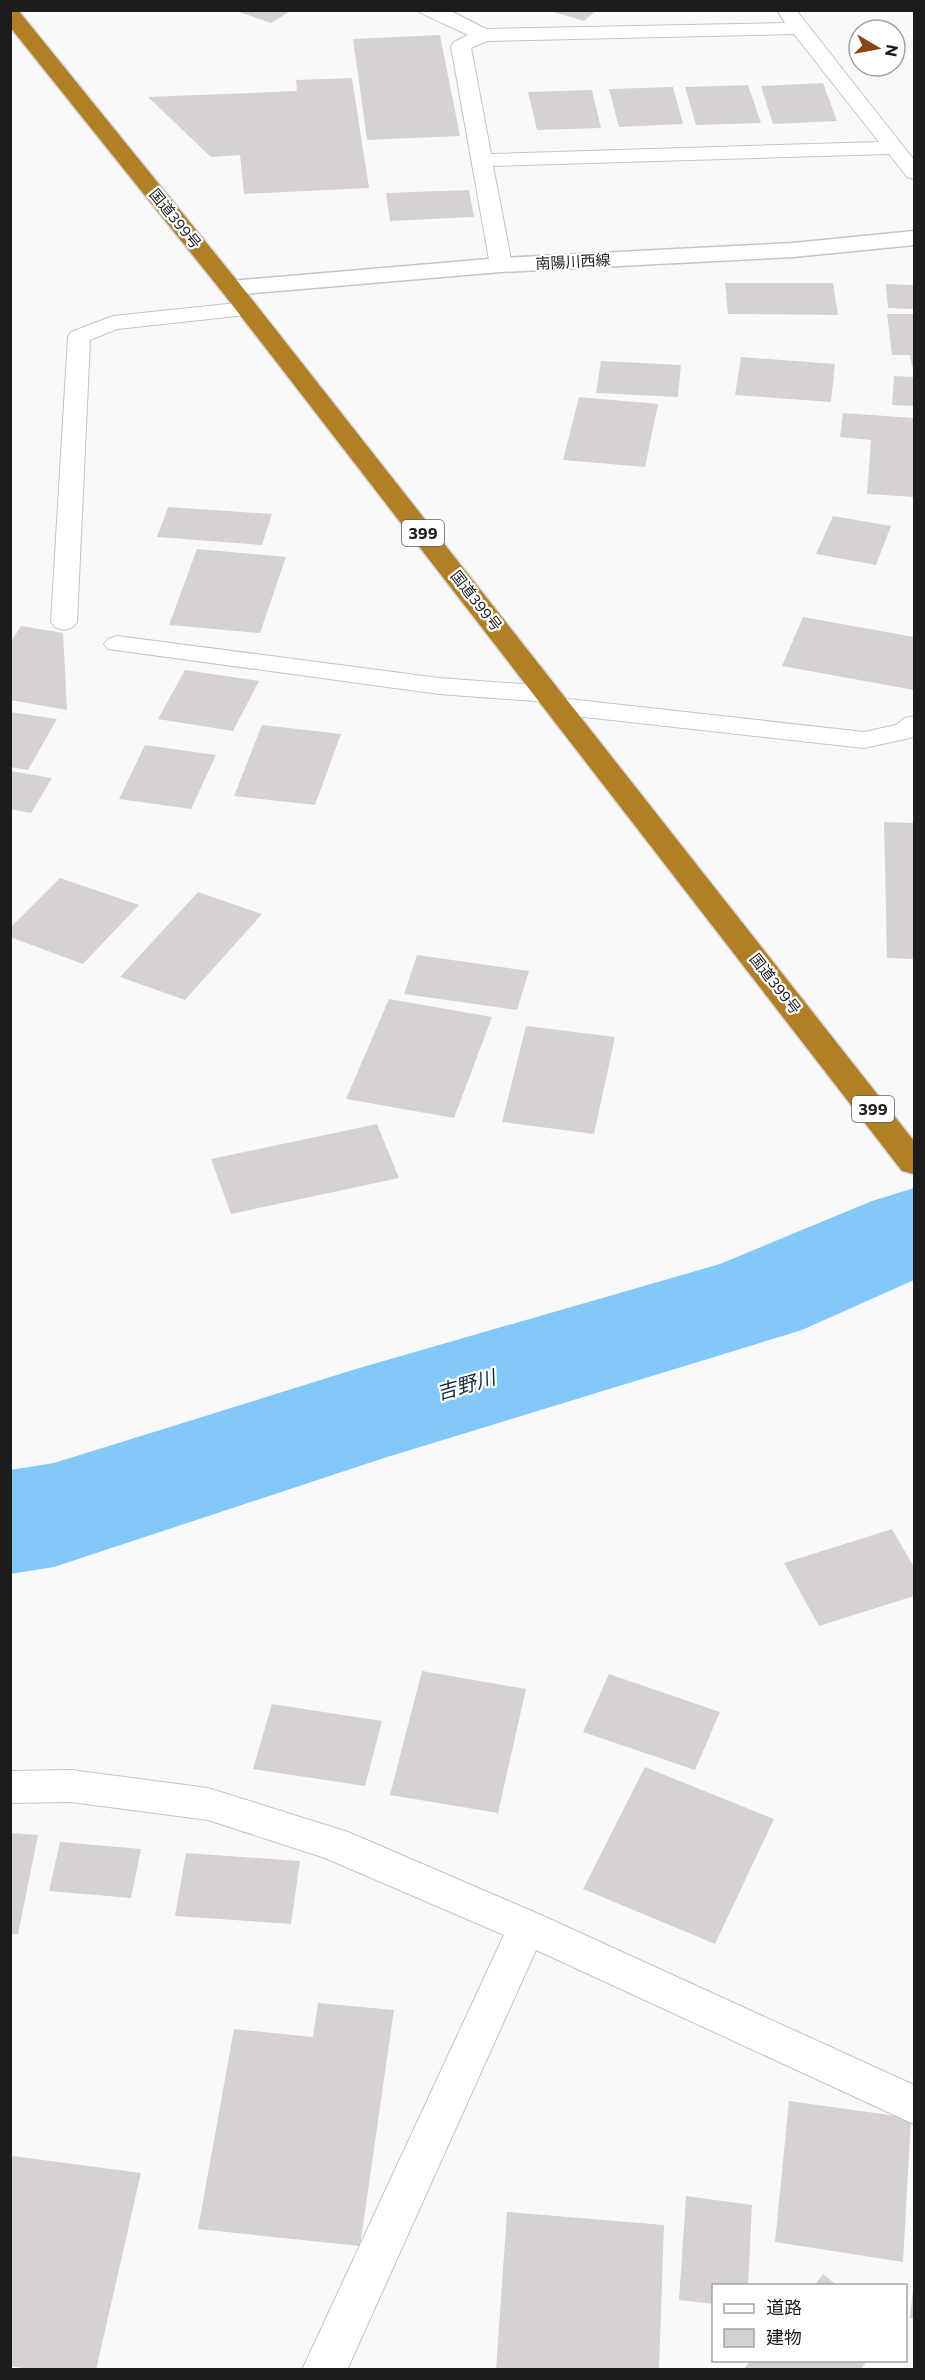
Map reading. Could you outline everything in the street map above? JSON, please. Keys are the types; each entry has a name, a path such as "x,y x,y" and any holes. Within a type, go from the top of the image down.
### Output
{"highway":[{"name":"国道399号","path":"10,14 231,288 915,1163"}],"main road":[{"name":"南陽川西線","path":"231,288 501,265 792,250 915,238"}],"lane":[{"path":"426,10 444,15 483,35"},
{"path":"607,32 634,10"},
{"path":"785,10 915,173"},
{"path":"501,265 461,46 483,35 799,28"},
{"path":"483,160 894,148"},
{"path":"64,622 79,338 113,323 247,309"},
{"path":"117,644 864,740 905,731 915,724"},
{"path":"10,1787 71,1786 208,1804 334,1844 527,1927 915,2105"},
{"path":"324,2370 527,1927"}],"building":[{"path":"233,10 292,10 271,23"},
{"path":"547,10 597,10 584,21"},
{"path":"440,35 460,136 367,140 353,39"},
{"path":"352,78 369,188 244,194 240,155 211,157 148,97 297,91 296,80"},
{"path":"823,83 837,121 773,124 761,86"},
{"path":"748,85 761,123 696,125 685,87"},
{"path":"673,87 683,124 619,127 609,89"},
{"path":"592,90 601,128 537,130 528,92"},
{"path":"469,190 474,217 390,221 386,193"},
{"path":"725,283 833,283 838,315 728,314"},
{"path":"886,284 914,285 914,309 888,308"},
{"path":"887,314 914,314 914,367 912,367 910,355 892,355"},
{"path":"741,357 835,364 831,402 735,395"},
{"path":"601,361 681,365 678,397 596,393"},
{"path":"894,376 914,377 914,406 892,405"},
{"path":"579,397 658,404 645,467 563,460"},
{"path":"843,413 914,418 914,497 867,494 871,440 840,437"},
{"path":"168,507 272,514 262,545 157,537"},
{"path":"833,516 891,526 876,565 816,554"},
{"path":"197,549 286,557 260,633 169,625"},
{"path":"803,617 914,637 914,690 782,666"},
{"path":"21,626 63,633 67,710 10,700 10,643"},
{"path":"185,670 259,681 233,731 158,719"},
{"path":"10,712 57,719 28,770 10,767"},
{"path":"262,725 341,734 315,805 234,796"},
{"path":"145,745 216,755 191,809 119,799"},
{"path":"10,771 52,778 31,813 10,809"},
{"path":"884,822 914,823 914,959 887,958"},
{"path":"60,878 139,905 83,964 10,937 10,928"},
{"path":"198,892 262,914 185,1000 120,977"},
{"path":"417,955 529,971 517,1010 404,994"},
{"path":"389,999 492,1017 454,1118 346,1099"},
{"path":"526,1026 615,1037 594,1134 502,1122"},
{"path":"377,1124 399,1178 231,1214 211,1159"},
{"path":"892,1529 914,1567 914,1596 819,1626 784,1563"},
{"path":"422,1671 526,1689 498,1813 390,1795"},
{"path":"609,1674 720,1712 695,1770 583,1732"},
{"path":"272,1704 382,1721 365,1786 253,1769"},
{"path":"645,1767 774,1819 715,1944 583,1889"},
{"path":"10,1833 38,1835 18,1934 10,1934"},
{"path":"60,1842 141,1849 131,1898 49,1891"},
{"path":"186,1853 300,1861 291,1924 175,1916"},
{"path":"318,2003 394,2010 360,2246 198,2229 234,2029 313,2037"},
{"path":"789,2101 911,2118 903,2262 775,2242"},
{"path":"13,2156 141,2173 96,2370 35,2370 10,2366 10,2164"},
{"path":"686,2196 752,2205 748,2284 712,2284 712,2304 679,2300"},
{"path":"507,2212 664,2225 659,2370 496,2370"},
{"path":"823,2274 836,2284 816,2284"},
{"path":"914,2290 914,2319 910,2318"},
{"path":"749,2362 866,2362 860,2370 743,2370"}],"waterway":[{"name":"吉野川","path":"10,1522 54,1515 356,1418 759,1298 914,1231"}]}
